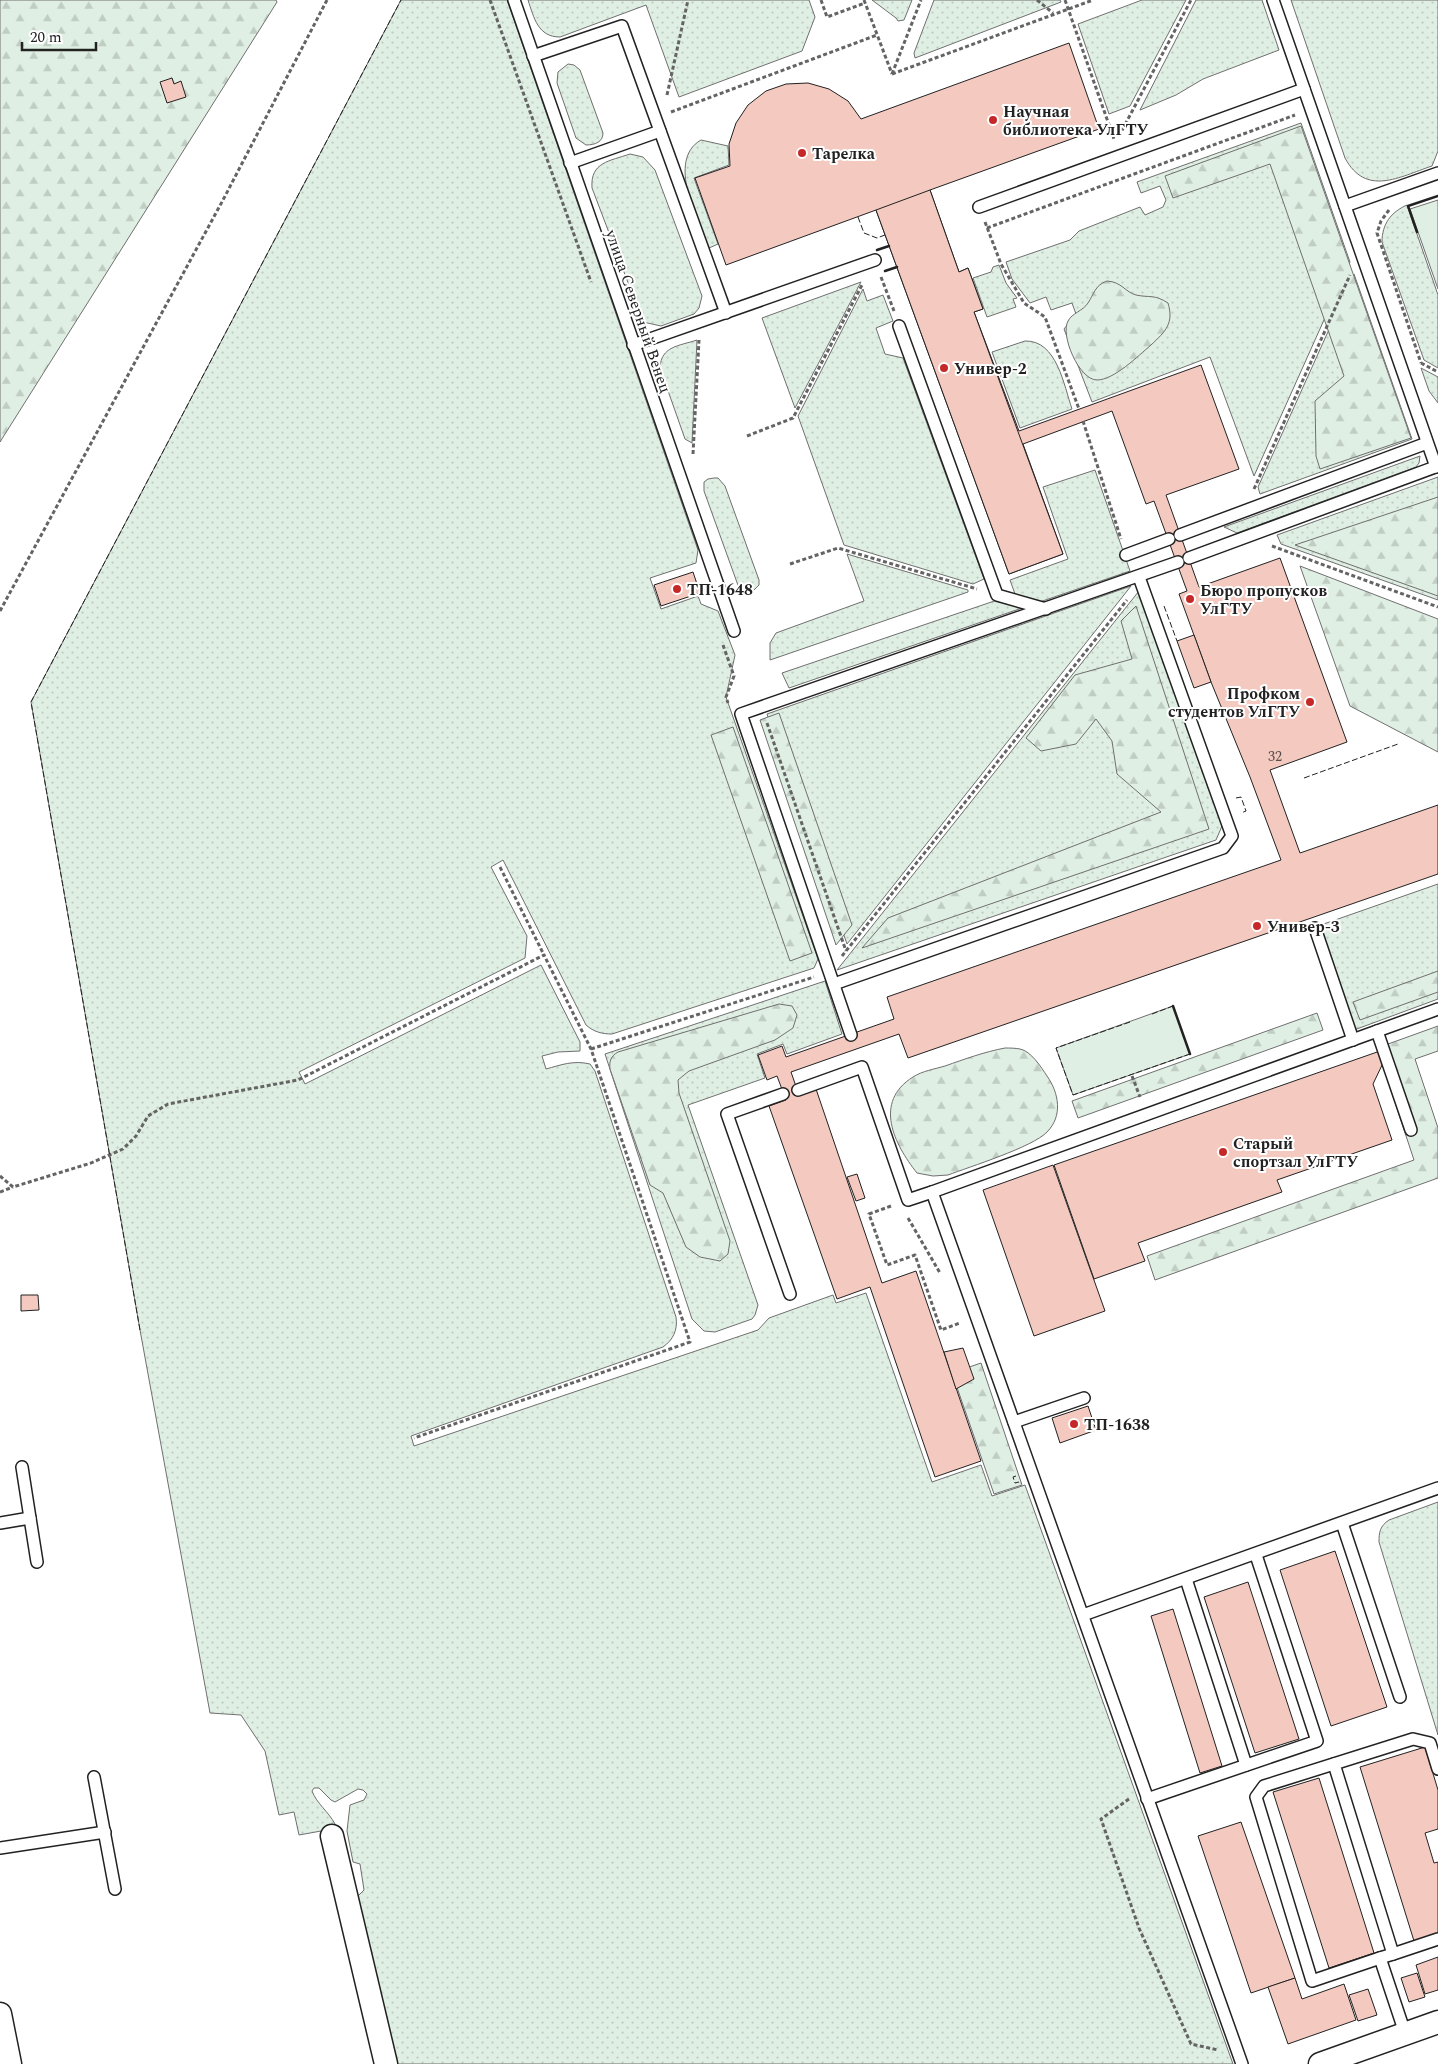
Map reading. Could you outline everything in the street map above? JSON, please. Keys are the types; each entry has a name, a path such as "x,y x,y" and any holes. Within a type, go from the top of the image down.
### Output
{"street":[{"path":"332,1836 386,2064"},
{"path":"0,2014 10,2064"},
{"path":"1320,2064 1345,2060 1405,2033 1438,2022"}],"lane":[{"name":"улица Северный Венец","path":"514,0 734,632"},
{"path":"851,1035 742,714 1139,577 1437,467 1273,0"},
{"path":"533,56 622,26 659,116 660,131 726,313"},
{"path":"979,207 1304,89"},
{"path":"570,163 660,131"},
{"path":"1345,206 1438,174"},
{"path":"633,344 875,260"},
{"path":"899,326 997,595 1046,609"},
{"path":"1126,554 1427,443"},
{"path":"834,984 1223,848 1232,836 1139,577"},
{"path":"1315,928 1353,1040"},
{"path":"798,1090 862,1067 908,1200 1438,1009"},
{"path":"1377,1031 1412,1130"},
{"path":"783,1094 727,1114 790,1294"},
{"path":"932,1192 1240,2060"},
{"path":"1014,1422 1084,1398"},
{"path":"22,1467 37,1562"},
{"path":"1082,1616 1438,1488"},
{"path":"0,1523 30,1518"},
{"path":"1342,1523 1400,1697"},
{"path":"1146,1794 1246,1765 1317,1741 1256,1554"},
{"path":"1186,1579 1246,1765"},
{"path":"1438,1769 1430,1743 1414,1739 1264,1786 1256,1798 1312,1981 1438,1939"},
{"path":"1334,1764 1393,1954"},
{"path":"94,1777 115,1889"},
{"path":"0,1848 105,1832"},
{"path":"1380,1958 1405,2033"}],"path":[{"path":"0,611 223,200 328,0"},
{"path":"659,116 688,0"},
{"path":"821,0 827,17 865,1 892,74"},
{"path":"892,74 921,0"},
{"path":"1037,0 1054,14"},
{"path":"1066,0 1115,143 1192,0"},
{"path":"892,74 1093,0"},
{"path":"659,116 877,35"},
{"path":"987,228 1302,112"},
{"path":"1396,205 1380,221 1377,233 1421,363"},
{"path":"979,207 1001,264 1024,303 1045,317 1079,409"},
{"path":"1245,510 1361,251 1380,245"},
{"path":"875,260 899,326"},
{"path":"747,436 794,418 875,260"},
{"path":"693,457 700,321"},
{"path":"1083,421 1126,554"},
{"path":"1246,537 1438,607"},
{"path":"790,564 838,548 997,595"},
{"path":"762,707 846,951 1135,590 1139,577"},
{"path":"414,1438 690,1342 591,1050 500,867"},
{"path":"0,1192 91,1163 123,1149 136,1136 148,1116 168,1104 298,1080 544,955"},
{"path":"591,1050 830,972"},
{"path":"1132,1076 1146,1114"},
{"path":"0,1176 13,1187"},
{"path":"908,1200 869,1214 887,1265 915,1255 941,1330 977,1317"},
{"path":"1146,1794 1101,1819 1139,1928 1191,2044 1240,2060"}],"green space":[{"path":"0,0 276,0 277,2 0,442"},
{"path":"401,0 507,0 698,550 696,563 650,578 661,609 698,596 701,604 718,611 735,655 726,697 818,959 814,968 612,1034 598,1032 586,1025 503,860 491,867 527,936 525,958 299,1072 305,1084 541,965 580,1042 580,1051 558,1052 542,1056 546,1069 578,1063 590,1064 595,1071 676,1317 674,1334 663,1347 411,1436 414,1446 758,1330 769,1318 833,1295 836,1303 866,1293 932,1482 981,1465 992,1496 1025,1485 1233,2064 391,2064 357,1897 364,1890 360,1864 353,1862 347,1831 350,1805 364,1800 367,1794 363,1790 358,1789 335,1802 319,1788 314,1788 312,1791 335,1824 340,1838 344,1863 327,1865 321,1831 299,1835 294,1812 279,1815 265,1751 241,1715 210,1713 140,1330 31,702"},
{"path":"528,0 809,0 815,17 802,51 679,97 646,5 560,37 547,34 542,30 535,20"},
{"path":"872,0 912,0 904,20 898,21"},
{"path":"934,0 1060,0 1061,2 915,58 914,53"},
{"path":"1142,0 1186,0 1130,106 1109,114 1078,24"},
{"path":"1196,0 1262,0 1279,50 1203,79 1176,95 1140,110"},
{"path":"1291,0 1438,0 1438,151 1432,166 1396,179 1384,181 1373,181 1353,170 1345,158"},
{"path":"568,64 574,65 580,70 603,133 602,139 595,144 586,145 576,138 557,83 558,72"},
{"path":"1301,123 1350,262 1254,476 1210,357 1092,402 1064,329 1076,314 1072,303 1051,310 1046,297 1030,303 1012,279 1006,262 1070,240 1079,231 1140,207 1145,215 1163,207 1166,200 1160,186 1141,193 1137,182"},
{"path":"1301,126 1411,438 1320,469 1316,456 1315,401 1344,376 1270,164 1173,198 1165,176"},
{"path":"701,140 728,146 729,165 694,178 718,244 709,248 692,207 685,176 686,162 691,149"},
{"path":"630,154 643,157 655,170 702,296 699,308 694,314 661,326 643,322 592,188 592,179 598,168 609,161"},
{"path":"1438,200 1438,289 1410,209"},
{"path":"1407,205 1438,295 1438,368 1424,360 1382,242 1382,236 1388,219 1396,211"},
{"path":"999,265 1006,283 1017,298 1013,299 1016,307 987,317 973,278 991,272 993,267"},
{"path":"1354,274 1412,439 1260,494 1258,487"},
{"path":"1107,281 1116,283 1136,295 1163,300 1168,303 1170,316 1165,331 1126,367 1111,376 1097,380 1090,378 1078,365 1069,346 1066,328 1070,318 1086,306 1097,287"},
{"path":"861,282 795,408 762,318"},
{"path":"863,289 867,301 883,295 893,321 876,328 885,354 903,358 984,579 973,584 844,545 798,416"},
{"path":"697,340 692,443 685,439 660,368 661,361 667,351"},
{"path":"1025,341 1036,343 1045,348 1052,356 1058,366 1072,409 1020,428 992,352"},
{"path":"1421,368 1438,377 1438,403 1429,391"},
{"path":"1420,456 1416,467 1237,533 1224,527"},
{"path":"1095,470 1130,571 789,688 782,673 1015,594 1010,580 1068,559 1043,487"},
{"path":"1438,477 1438,600 1281,544 1277,535"},
{"path":"718,478 725,486 759,580 759,585 753,591 745,592 739,588 704,491 704,482"},
{"path":"1438,497 1438,596 1295,545"},
{"path":"847,554 968,590 968,592 770,660 770,643 776,633 864,601"},
{"path":"1300,566 1438,619 1438,752 1350,706"},
{"path":"1131,586 847,944 767,714"},
{"path":"1139,591 1222,826 1216,840 837,970"},
{"path":"1136,606 1209,829 862,948 888,918 1161,812 1117,774 1112,741 1096,719 1076,744 1041,751 1026,738 1075,675 1132,659 1121,621"},
{"path":"779,713 852,925 836,945 760,720"},
{"path":"733,727 812,953 790,961 711,735"},
{"path":"1438,884 1438,999 1354,1030 1318,926"},
{"path":"1438,971 1438,992 1360,1020 1353,1002"},
{"path":"825,981 842,1034 787,1054 783,1044 757,1054 765,1078 688,1105 758,1305 752,1319 715,1332 704,1331 692,1319 605,1054"},
{"path":"779,1004 792,1006 797,1015 793,1028 775,1040 689,1071 678,1080 679,1093 730,1241 728,1254 720,1261 700,1257 686,1247 663,1193 650,1185 610,1069 610,1061 618,1052"},
{"path":"1173,1006 1190,1054 1073,1095 1056,1048"},
{"path":"1317,1013 1323,1030 1078,1118 1072,1101"},
{"path":"1438,1026 1438,1051 1415,1059 1438,1128 1438,1178 1155,1280 1147,1256 1414,1160 1377,1048"},
{"path":"1005,1048 1024,1050 1032,1056 1051,1083 1058,1104 1052,1126 1040,1138 1029,1144 948,1175 933,1176 917,1173 901,1149 891,1124 894,1098 901,1087 920,1073"},
{"path":"981,1363 1022,1485 994,1494 952,1373"},
{"path":"1438,1502 1438,1735 1379,1542 1379,1535 1389,1520"}],"building":[{"path":"1069,43 1099,129 930,190 959,272 968,268 983,309 974,312 1019,431 1201,365 1239,469 1166,495 1199,587 1280,558 1347,742 1270,770 1300,853 1438,805 1438,874 908,1058 899,1034 791,1072 799,1095 816,1089 882,1283 916,1271 981,1461 935,1477 870,1287 837,1299 769,1106 786,1100 777,1076 767,1080 758,1055 782,1046 786,1057 894,1019 887,997 1281,860 1250,777 1211,682 1179,594 1187,591 1154,501 1146,504 1112,411 1023,444 1063,554 1009,574 876,210 726,265 695,178 730,166 729,144 736,123 748,105 766,91 786,84 808,83 829,89 848,101 861,119"},
{"path":"172,78 174,84 181,81 186,97 167,103 160,82"},
{"path":"930,190 959,272 968,268 983,309 974,312 1063,554 1009,574 876,210"},
{"name":"ТП-1648","path":"693,572 700,593 661,606 654,585"},
{"path":"1194,635 1211,682 1194,688 1177,641"},
{"name":"Старый спортзал УлГТУ","path":"1380,1051 1384,1061 1373,1084 1392,1140 1277,1180 1282,1192 1138,1243 1145,1261 1094,1279 1054,1165"},
{"path":"1053,1165 1105,1311 1034,1336 983,1190"},
{"path":"857,1174 865,1198 856,1201 847,1177"},
{"path":"21,1295 38,1295 39,1310 21,1311"},
{"path":"963,1348 974,1379 956,1389 944,1352"},
{"name":"ТП-1638","path":"1088,1406 1096,1430 1060,1443 1052,1418"},
{"path":"1335,1551 1387,1707 1331,1726 1280,1570"},
{"path":"1248,1582 1299,1739 1255,1753 1204,1597"},
{"path":"1173,1609 1222,1766 1200,1773 1151,1616"},
{"path":"1425,1747 1438,1790 1438,1829 1425,1833 1434,1863 1438,1862 1438,1933 1414,1941 1360,1767"},
{"path":"1319,1778 1374,1953 1329,1968 1273,1792"},
{"path":"1241,1822 1295,1978 1251,1993 1198,1836"},
{"path":"1438,1957 1438,1990 1425,1994 1416,1965"},
{"path":"1417,1973 1425,1997 1409,2002 1401,1978"},
{"path":"1295,1978 1302,1999 1344,1984 1356,2020 1288,2044 1268,1987"},
{"path":"1368,1989 1377,2015 1358,2021 1349,1995"}],"fence":[{"path":"140,1330 31,702 401,0"},
{"path":"858,217 864,233 877,238 885,235"},
{"path":"1164,606 1177,641"},
{"path":"1304,778 1398,744"},
{"path":"1236,798 1241,797 1246,811 1241,813"},
{"path":"1152,1014 1173,1006"},
{"path":"1130,1022 1056,1048 1073,1095 1190,1054"},
{"path":"1016,1476 1013,1477 1015,1483 1019,1482"}],"wall":[{"path":"1417,232 1408,206 1438,196"},
{"path":"877,250 889,246"},
{"path":"885,271 897,267"},
{"path":"1173,1006 1190,1054"}],"place":[{"name":"Научная библиотека УлГТУ","path":"993,120"},
{"name":"Тарелка","path":"802,153"},
{"name":"Универ-2","path":"944,368"},
{"name":"ТП-1648","path":"677,589"},
{"name":"Бюро пропусков УлГТУ","path":"1190,599"},
{"name":"Профком студентов УлГТУ","path":"1310,702"},
{"name":"Универ-3","path":"1257,926"},
{"name":"Старый спортзал УлГТУ","path":"1223,1152"},
{"name":"ТП-1638","path":"1074,1424"}]}
